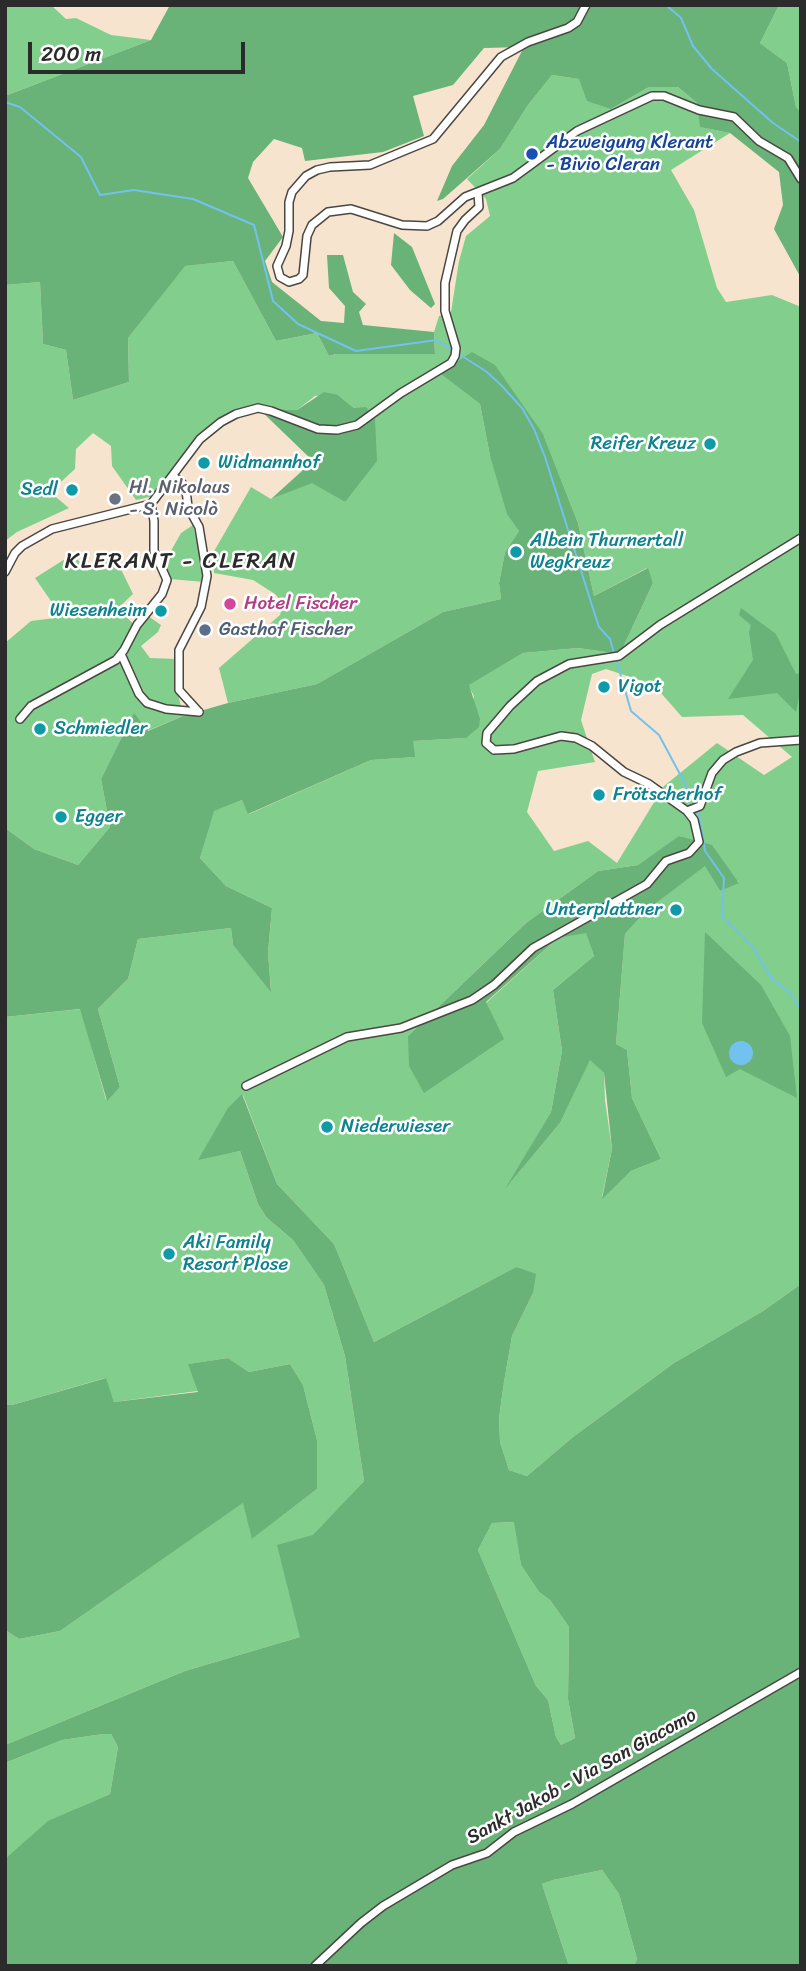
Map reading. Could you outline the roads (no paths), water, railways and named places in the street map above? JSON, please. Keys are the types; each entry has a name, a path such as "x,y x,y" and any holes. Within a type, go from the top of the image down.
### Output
{"street":[{"path":"586,5 577,22 568,28 520,45 501,57 433,139 370,164 330,167 306,176 292,192 286,246 276,266 277,272 285,281 299,279 304,268 306,236 312,225 328,212 351,209 402,225 427,226 438,221 465,197 513,178 583,128 646,97 659,95 673,98 699,110 734,117 759,141 788,158 801,179"},
{"path":"5,572 22,546 52,529 150,504 200,439 236,414 258,408 318,429 337,430 357,425 401,393 447,366 456,352 445,311 445,283 457,231 464,220 479,207 478,193"},
{"path":"121,654 139,694 147,703 166,709 199,712 179,690 179,650 201,607 207,576 199,527 188,507 186,490 173,476"},
{"path":"20,719 31,706 107,666 121,654 136,625 162,594 167,583 154,551 154,521 150,504"},
{"path":"694,809 624,772 592,746 576,738 561,736 503,751 494,750 486,743 487,733 537,681 569,664 619,656 660,625 801,538"},
{"path":"246,1086 347,1037 401,1028 472,1000 494,985 533,947 647,884 666,861 690,853 699,842 694,809 712,773 723,760 736,751 760,743 801,740"},
{"name":"Sankt Jakob - Via San Giacomo","path":"316,1966 383,1906 452,1866 482,1856 513,1832 572,1804 801,1672"}],"water":[{"path":"741,1041 752,1048 753,1053 746,1064 741,1065 730,1058 729,1053 736,1042"}],"waterway":[{"path":"666,5 681,18 693,46 712,69 773,123 801,142"},
{"path":"5,102 20,107 81,157 100,195 134,190 193,199 254,225 273,301 298,324 356,351 437,340 454,351"},
{"path":"459,354 487,372 502,386 522,408 534,429 599,627 610,639 614,653"},
{"path":"616,659 631,711 659,735 696,804"},
{"path":"698,809 705,851 724,878 722,916 753,947 771,978 788,991 801,1009"},
{"path":"5,1347 5,1354"}],"place":[{"name":"Abzweigung Klerant - Bivio Cleran","path":"532,154"},
{"name":"Reifer Kreuz","path":"710,444"},
{"name":"Widmannhof","path":"204,463"},
{"name":"Sedl","path":"72,490"},
{"name":"Hl. Nikolaus - S. Nicolò","path":"115,499"},
{"name":"Albein Thurnertall Wegkreuz","path":"516,552"},
{"name":"Hotel Fischer","path":"230,604"},
{"name":"Wiesenheim","path":"161,611"},
{"name":"Gasthof Fischer","path":"205,630"},
{"name":"Vigot","path":"604,687"},
{"name":"Schmiedler","path":"40,729"},
{"name":"Frötscherhof","path":"599,795"},
{"name":"Egger","path":"61,817"},
{"name":"Unterplattner","path":"676,910"},
{"name":"Niederwieser","path":"327,1127"},
{"name":"Aki Family Resort Plose","path":"169,1254"}],"district":[{"name":"KLERANT - CLERAN","path":"181,562"}]}
